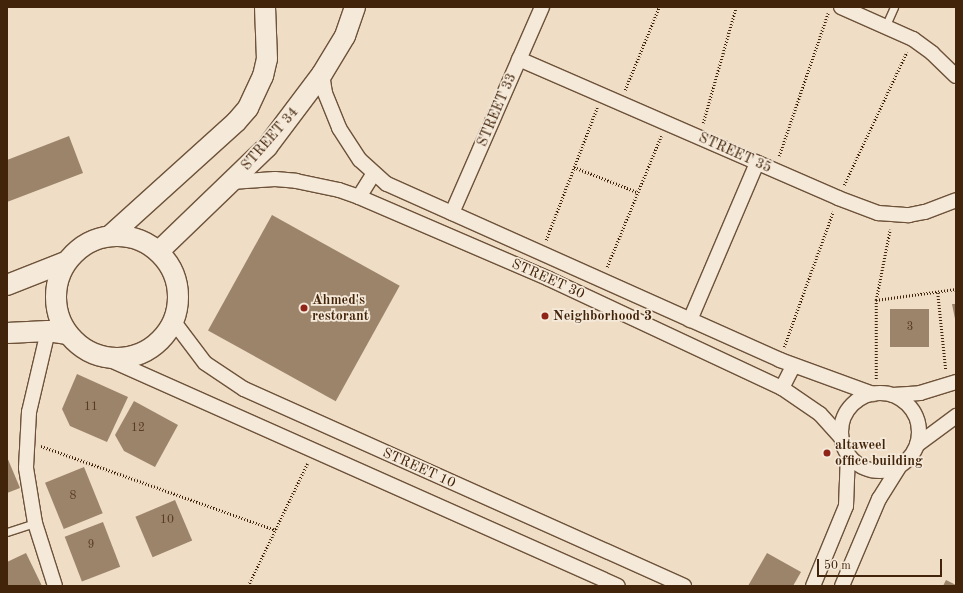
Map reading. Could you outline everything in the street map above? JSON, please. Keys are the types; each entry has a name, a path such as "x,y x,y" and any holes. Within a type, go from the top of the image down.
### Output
{"street":[{"path":"111,235 236,122 248,108 263,76 267,59 265,7"},
{"name":"STREET 34","path":"159,251 267,147 322,74 345,36 356,7"},
{"name":"STREET 33","path":"452,213 542,7"},
{"path":"841,7 886,25 913,39 932,52 956,76"},
{"name":"STREET 35","path":"519,59 838,198 878,213 892,215 925,212 956,200"},
{"name":"STREET 30","path":"322,74 325,93 339,128 356,155 387,184 792,366 875,394"},
{"path":"690,320 757,163"},
{"path":"359,197 374,173"},
{"name":"STREET 30","path":"231,182 275,179 296,181 332,188 359,197 548,279 782,388 820,414 841,437"},
{"path":"7,285 65,262 78,249 93,240 111,235 128,236 144,241 159,251 176,276 179,292 178,307 174,322 162,339 146,351 127,358 106,358 78,345 68,334 58,317 55,298 58,280 65,262"},
{"name":"STREET 10","path":"174,322 205,363 244,389 667,583 684,586"},
{"path":"7,333 48,331 68,334"},
{"path":"48,331 29,412 26,440 26,468 35,523 55,586"},
{"name":"STREET 10","path":"106,358 618,586"},
{"path":"782,388 792,366"},
{"path":"813,586 846,506 848,455 841,437 841,425 849,409 862,397 875,394 893,395 920,393 952,384"},
{"path":"842,586 879,499 900,466 913,454 917,446 919,430 916,415 902,400 893,395"},
{"path":"917,446 956,416"},
{"path":"848,455 858,465 872,471 886,471 900,466"}],"lane":[{"path":"886,25 894,7"},
{"path":"7,532 35,523"}],"path":[{"path":"619,103 658,7"},
{"path":"699,137 736,7"},
{"path":"774,170 830,7"},
{"path":"780,360 838,198 913,39"},
{"path":"541,253 602,95"},
{"path":"601,280 666,123"},
{"path":"574,167 637,192"},
{"path":"875,394 876,300 892,215"},
{"path":"876,300 938,293 956,289"},
{"path":"938,293 952,384"},
{"path":"26,440 275,530"},
{"path":"248,586 314,450"}],"building":[{"path":"69,136 83,173 7,202 7,160"},
{"name":"Ahmed's restorant","path":"272,215 400,286 336,401 208,330"},
{"path":"952,304 956,304 956,319 955,319"},
{"path":"890,309 929,309 929,347 890,347"},
{"path":"77,374 128,397 107,442 70,426 62,409"},
{"path":"134,401 178,425 155,467 124,451 115,435"},
{"path":"7,457 20,488 7,493"},
{"path":"84,467 103,513 64,529 45,483"},
{"path":"175,500 192,541 153,557 135,517"},
{"path":"103,522 120,567 82,582 65,537"},
{"path":"26,553 42,586 7,586 7,562"},
{"path":"767,553 801,572 793,586 748,586"},
{"path":"946,580 956,585 956,586 943,586"}],"place":[{"name":"Ahmed's restorant","path":"304,308"},
{"name":"Neighborhood 3","path":"545,316"},
{"name":"altaweel office building","path":"827,453"}]}
